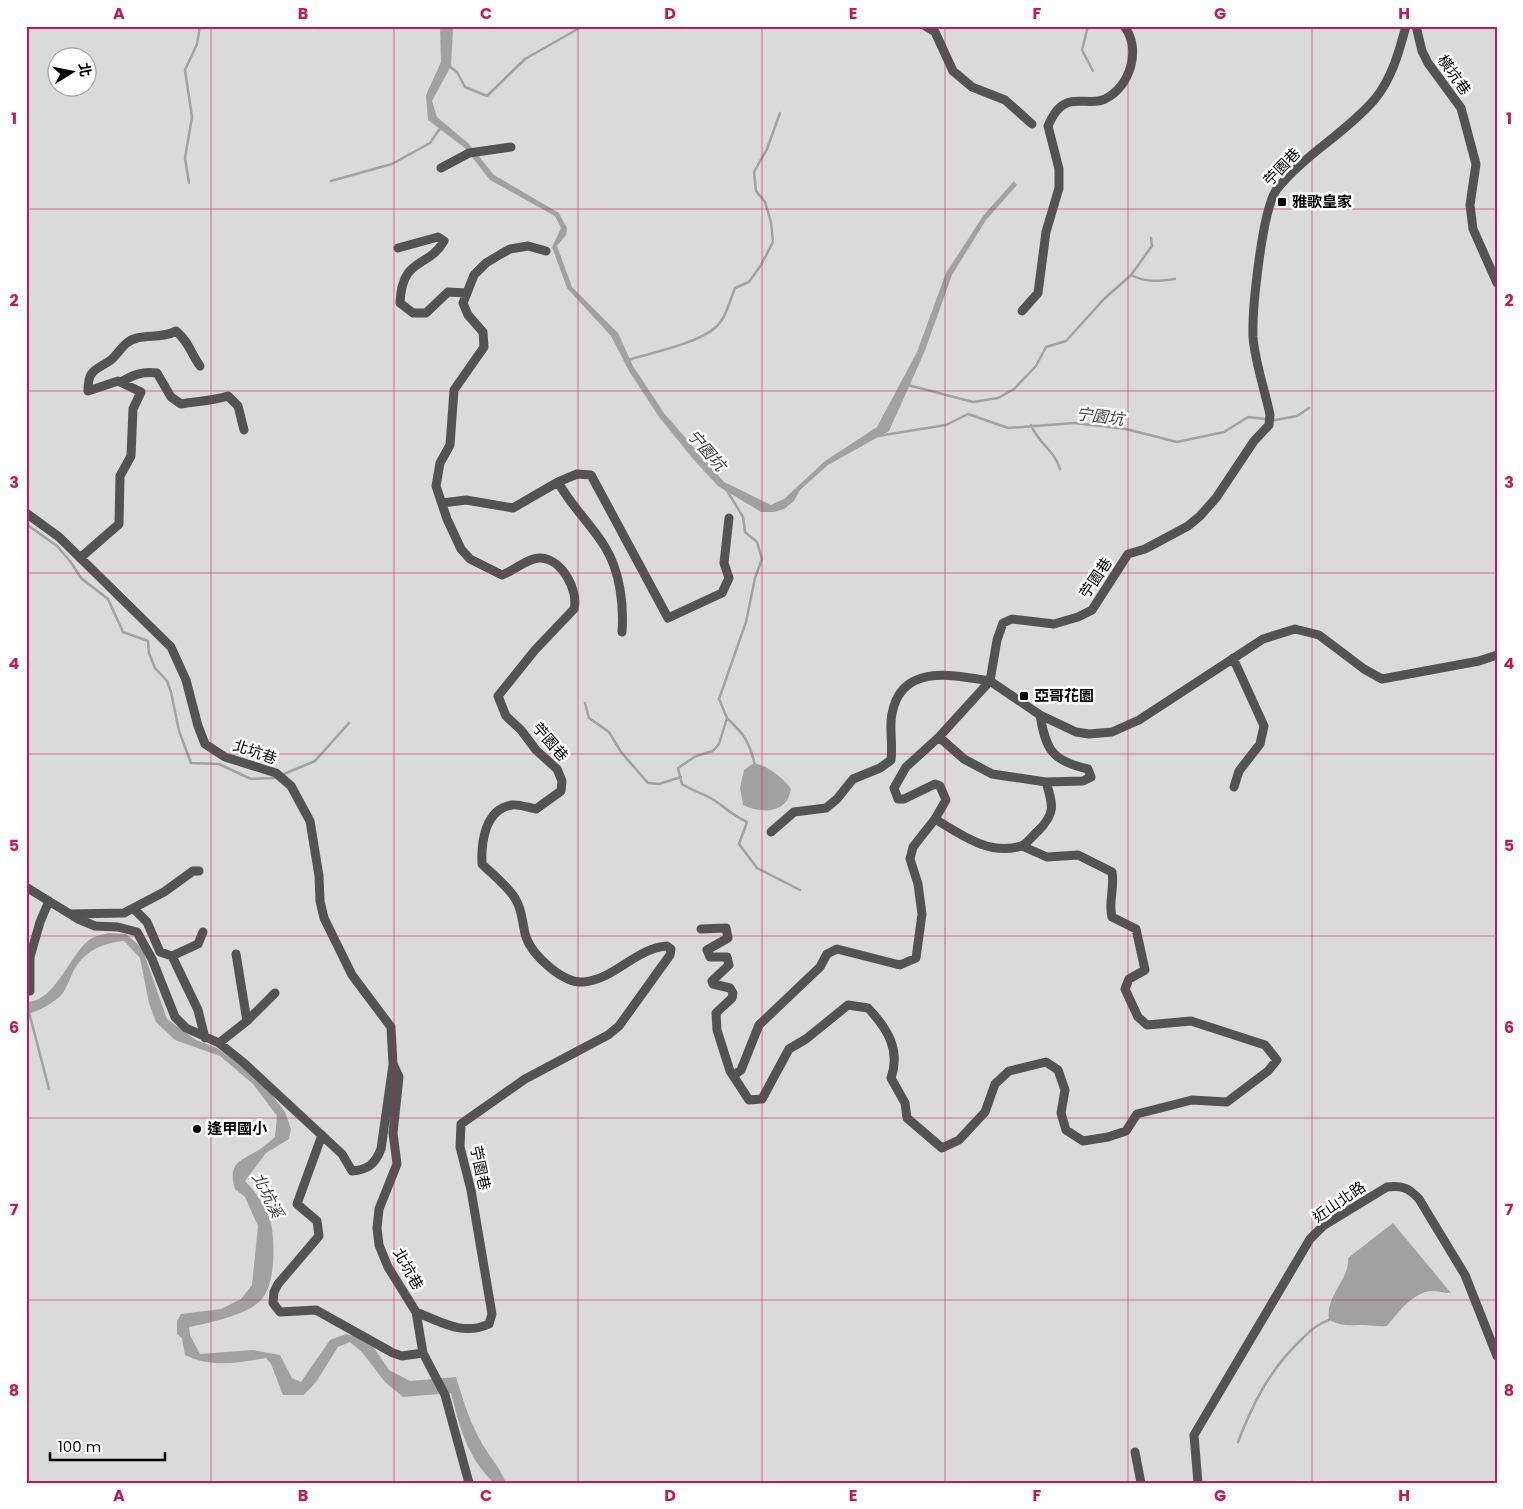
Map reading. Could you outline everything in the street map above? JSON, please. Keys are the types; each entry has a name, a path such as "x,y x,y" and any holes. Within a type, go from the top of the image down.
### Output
{"street":[{"path":"925,26 935,32 953,71 972,87 1005,100 1032,124"},
{"path":"1022,311 1038,293 1046,232 1059,188 1059,169 1048,126 1055,112 1068,102 1104,100 1117,91 1131,68 1132,48 1124,26"},
{"name":"苧園巷","path":"990,681 997,640 1003,623 1012,619 1054,624 1078,618 1092,610 1128,554 1145,549 1188,526 1200,516 1216,498 1254,441 1269,425 1270,415 1253,339 1253,301 1272,196 1300,165 1354,120 1375,98 1396,61 1406,26"},
{"name":"橫坑巷","path":"1416,26 1422,51 1428,63 1461,108 1476,164 1470,205 1473,229 1497,283"},
{"path":"442,168 469,153 511,147"},
{"path":"398,248 438,237 444,240 439,250 409,270 401,288 400,303 413,312 426,313 448,292 467,293 474,275 486,263 506,251 528,246 546,251"},
{"name":"苧園巷","path":"416,1312 463,1330 477,1330 489,1324 492,1314 471,1190 460,1147 461,1124 525,1079 608,1035 619,1026 670,955 671,949 667,946 651,948 600,977 582,982 565,977 552,969 534,951 526,936 522,913 516,899 482,864 482,851 487,826 493,815 512,805 536,808 561,791 562,781 557,769 536,750 521,730 506,716 498,696 530,656 574,610 575,603 569,580 561,569 542,558 533,559 502,575 470,559 454,535 436,486 437,472 450,445 454,390 484,347 484,332 468,315 463,303 467,293"},
{"path":"80,558 119,524 120,476 131,456 133,409 141,392 118,381 88,391 88,379 96,368 111,359 121,346 136,338 169,335 176,331 186,340 191,353 200,366"},
{"path":"121,382 146,372 157,373 171,398 181,404 216,400 228,396 238,406 244,430"},
{"path":"442,503 466,500 514,508 558,482 577,474 591,476 668,618 722,593 728,578 724,563 729,518"},
{"path":"558,482 570,502 606,548 617,577 624,610 622,632"},
{"name":"北坑巷","path":"26,513 59,537 171,647 186,680 198,726 206,744 225,757 276,772 291,786 310,821 319,876 320,901 324,918 352,975 392,1027 393,1064 381,1150 376,1161 364,1170 352,1171 342,1154 244,1063 219,1044 186,1028 175,1017 152,959 137,932 118,927 95,926 70,914 26,888"},
{"path":"771,832 794,812 826,808 853,778 880,768 891,760 893,742 891,715 897,696 905,685 939,674 990,681 1040,715 1076,732 1112,732 1138,720 1263,638 1295,630 1320,635 1364,669 1382,679 1479,661 1497,655"},
{"path":"1233,658 1264,726 1260,744 1239,771 1234,787"},
{"path":"734,1075 741,1070 759,1026 820,967 827,954 837,949 900,965 916,958 922,914 918,884 910,858 913,847 935,819 946,800 940,786 935,784 904,799 898,799 894,788 906,767 939,737 990,681"},
{"path":"939,737 964,759 992,774 1046,782 1083,781 1091,777 1088,769 1062,761 1053,755 1046,742 1040,715"},
{"path":"1022,846 1047,821 1053,807 1046,782"},
{"path":"701,929 726,928 729,933 728,938 706,950 710,957 727,957 730,963 712,981 713,984 730,988 733,993 732,998 716,1013 724,1054 730,1071 749,1100 762,1099 789,1050 848,1005 868,1008 884,1024 894,1047 895,1066 891,1078 905,1102 907,1118 942,1148 959,1140 985,1112 995,1084 1009,1071 1046,1062 1058,1070 1065,1090 1061,1113 1066,1130 1083,1141 1108,1137 1126,1131 1136,1114 1192,1100 1227,1102 1268,1071 1278,1060 1265,1045 1191,1021 1147,1025 1138,1018 1125,989 1129,979 1145,970 1136,929 1112,917 1110,907 1114,879 1112,872 1078,855 1048,857 1022,846 996,849 969,840 935,819"},
{"path":"70,914 124,913 134,909 193,871 200,871"},
{"path":"30,991 30,957 40,922 49,901"},
{"path":"134,909 147,922 160,952 172,956 198,944 203,932"},
{"path":"236,954 247,1021"},
{"path":"172,956 198,1010 205,1038"},
{"path":"219,1044 247,1021 276,993"},
{"name":"北坑巷","path":"393,1064 399,1077 393,1133 397,1164 379,1209 377,1228 379,1245 388,1267 416,1312 423,1353 444,1395 469,1483"},
{"path":"322,1135 297,1204 317,1221 320,1236 278,1284 273,1303 280,1312 316,1310 339,1325 402,1356 423,1353"},
{"name":"近山北路","path":"1198,1483 1194,1435 1310,1239 1322,1226 1387,1187 1397,1186 1410,1189 1420,1199 1464,1275 1497,1356"},
{"path":"1135,1452 1141,1483"}],"shaded area":[{"path":"26,26 1497,26 1497,1483 26,1483"},
{"path":"440,26 453,26 453,29 451,66 432,101 437,117 469,144 494,175 559,213 567,228 566,235 557,246 572,287 618,333 633,366 664,413 724,482 771,505 784,499 825,461 877,427 917,352 946,273 983,216 1014,181 1017,185 986,220 952,275 924,353 889,431 828,465 800,490 794,501 784,509 774,512 761,512 718,486 659,417 629,371 611,336 567,288 552,247 561,228 555,216 490,180 465,148 428,120 426,95 441,62"},
{"path":"754,763 775,773 791,789 789,797 784,803 773,810 758,810 743,805 740,788 744,770"},
{"path":"108,933 126,934 142,948 167,1019 196,1040 217,1048 262,1082 285,1112 291,1129 289,1139 266,1153 245,1181 261,1200 271,1223 273,1264 269,1285 260,1301 254,1306 226,1318 189,1327 190,1335 200,1354 253,1350 280,1355 292,1378 301,1382 330,1340 346,1334 358,1337 374,1348 389,1370 410,1381 456,1377 477,1435 506,1483 494,1483 477,1463 461,1430 451,1393 403,1397 385,1382 362,1352 350,1342 338,1347 316,1382 304,1395 283,1395 271,1364 266,1358 235,1363 215,1363 205,1362 185,1355 182,1338 177,1334 177,1321 181,1314 221,1309 241,1299 252,1285 258,1226 245,1197 235,1189 233,1173 234,1168 241,1160 275,1137 277,1116 253,1084 220,1056 175,1040 156,1022 149,1003 140,958 124,941 101,946 88,953 77,965 60,997 26,1015 26,1002 36,1000 45,995 61,977 82,947 91,939"},
{"path":"1393,1223 1451,1293 1431,1291 1418,1295 1406,1304 1387,1326 1346,1325 1329,1320 1331,1303 1348,1266 1348,1258"}],"waterway":[{"path":"189,183 185,158 192,117 185,70 197,44 200,26"},
{"path":"449,66 457,72 465,87 487,96 525,59 583,26"},
{"path":"1088,26 1082,50 1093,71"},
{"path":"628,360 687,343 708,333 722,319 735,288 749,282 761,265 773,242 771,222 765,202 756,191 754,172 767,149 780,113"},
{"path":"331,181 392,164 430,143 441,127"},
{"path":"908,385 973,402 998,398 1014,389 1036,366 1046,347 1066,341 1104,299 1131,275 1152,246 1151,238"},
{"path":"1131,275 1147,280 1175,279"},
{"name":"宁園坑","path":"878,436 946,425 968,414 1008,428 1074,423 1126,429 1177,442 1224,432 1248,417 1275,420 1297,416 1309,408"},
{"path":"1031,425 1058,463 1060,469"},
{"path":"726,489 743,517 745,532 757,542 762,559 755,578 746,622 719,699 727,718 719,744 713,751 696,756 678,768 682,784 714,800 747,822 739,844 757,868 800,890"},
{"path":"26,524 57,546 81,578 108,599 123,632 148,641 149,653 155,668 167,681 171,692 179,731 191,763 219,764 251,779 274,778"},
{"path":"585,703 589,718 609,732 621,752 648,783 659,784 681,777"},
{"path":"727,718 745,738 755,765"},
{"path":"284,774 315,761 349,723"},
{"path":"29,1012 49,1089"},
{"path":"1238,1442 1256,1400 1271,1375 1290,1351 1311,1331 1329,1320"}],"place":[{"name":"雅歌皇家","path":"1282,202"},
{"name":"亞哥花園","path":"1024,696"},
{"name":"逢甲國小","path":"197,1129"}],"water label":[{"name":"北坑溪","path":"268,1195"}]}
